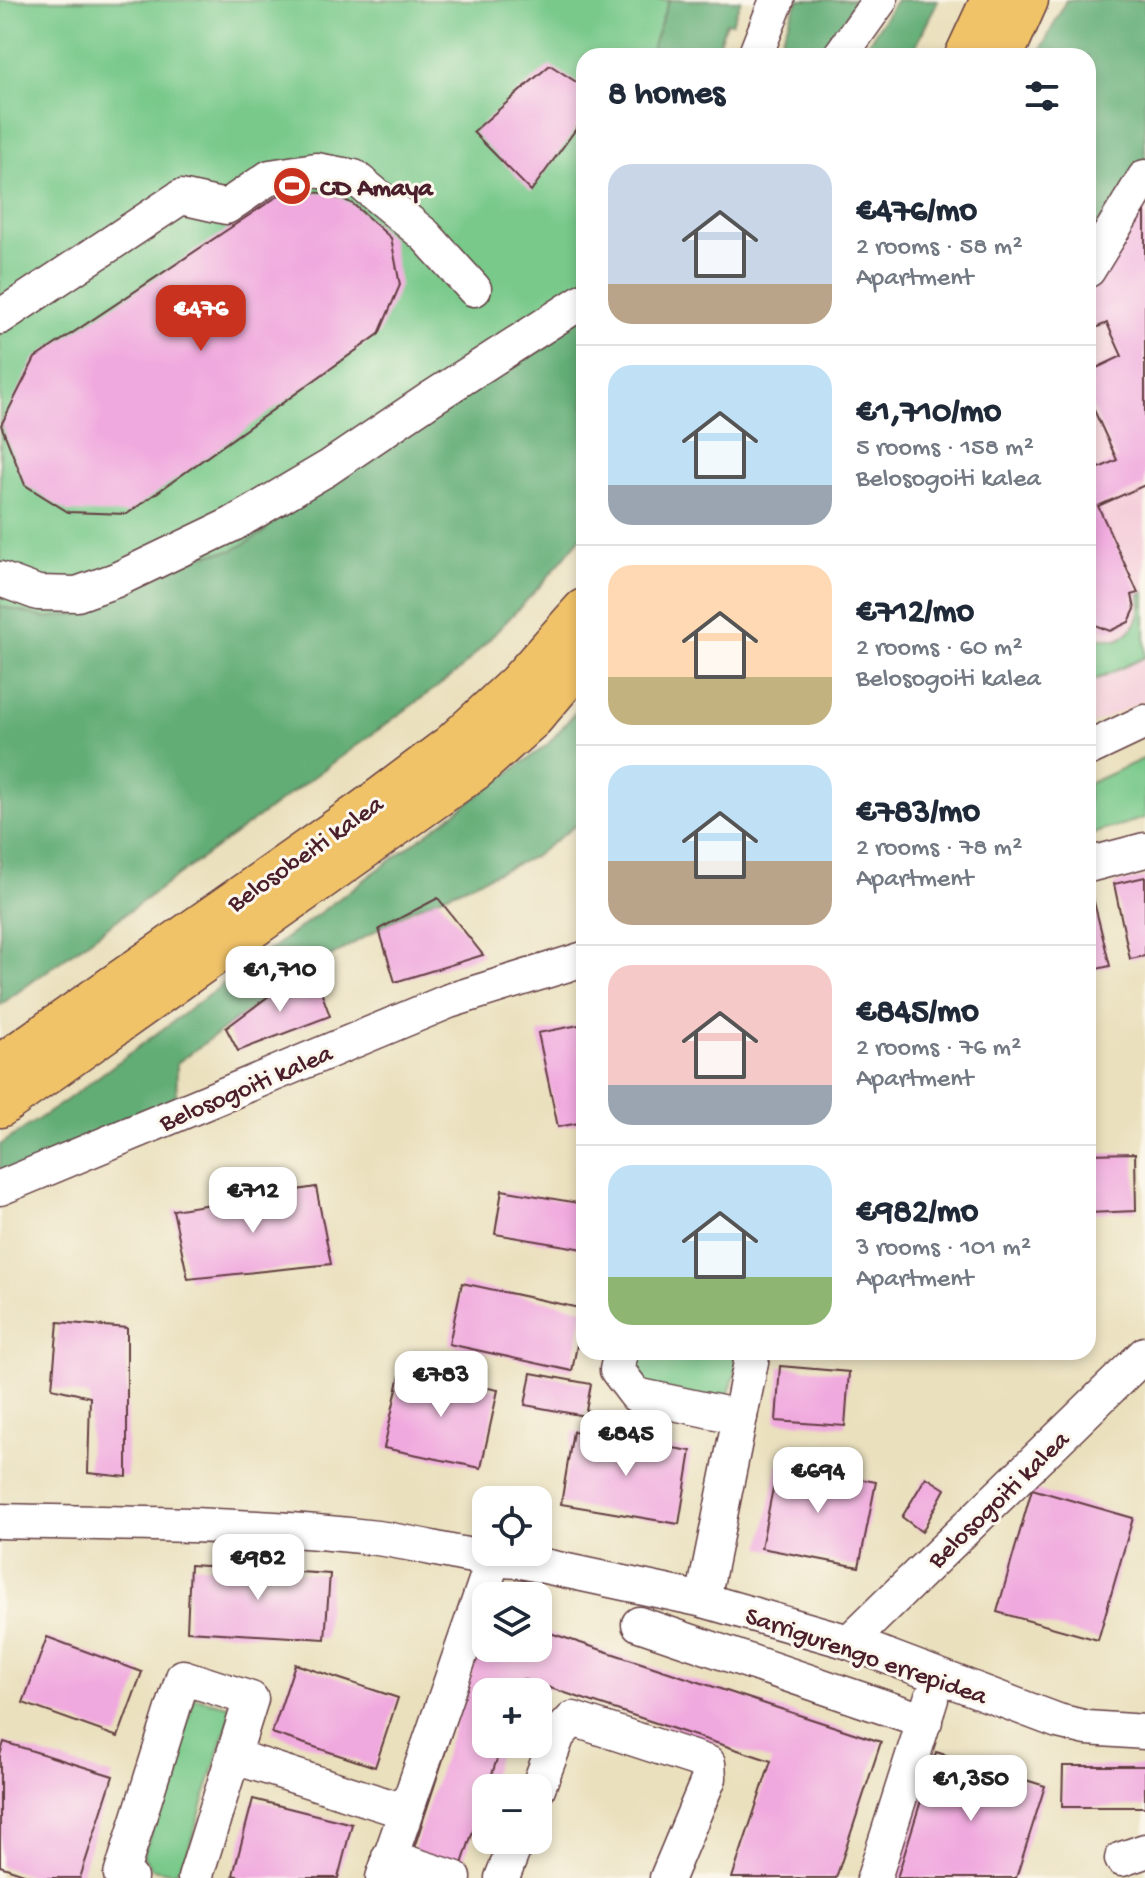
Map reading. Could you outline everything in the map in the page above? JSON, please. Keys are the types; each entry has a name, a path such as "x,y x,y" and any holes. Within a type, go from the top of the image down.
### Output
{"main road":[{"path":"970,48 992,0"},
{"path":"1006,48 1027,0"},
{"name":"Belosobeiti kalea","path":"0,1066 364,811 452,745 518,684 576,619"},
{"name":"Belosobeiti kalea","path":"0,1106 475,769 533,717 576,666"}],"street":[{"path":"762,48 777,0"},
{"path":"846,48 880,0"},
{"path":"0,317 181,197 226,207 270,177 316,170 354,177 425,235 474,289"},
{"path":"1096,257 1145,177"},
{"path":"0,579 38,593 77,594 116,580 233,524 328,468 576,305"},
{"path":"1096,745 1145,722"},
{"path":"1096,863 1145,850"},
{"name":"Belosogoiti kalea","path":"0,1188 449,1001 576,961"},
{"name":"Belosogoiti kalea","path":"849,1642 1145,1354"},
{"path":"619,1360 617,1370 636,1395 740,1417"},
{"path":"703,1600 751,1360"},
{"name":"Sarrigurengo errepidea","path":"0,1521 244,1528 378,1538 472,1556"},
{"path":"454,1878 386,1868 491,1566"},
{"name":"Sarrigurengo errepidea","path":"544,1566 703,1600 849,1642 1058,1721 1087,1728 1145,1732"},
{"path":"639,1624 925,1721"},
{"path":"874,1878 939,1676"},
{"path":"130,1878 121,1875 183,1677 251,1699 195,1878"},
{"path":"543,1774 558,1735 573,1719 708,1763 709,1778 667,1878"},
{"path":"235,1757 404,1811"},
{"path":"502,1878 511,1854"}],"shaded area":[{"path":"1145,162 1145,700 1096,722 1096,237"}],"green space":[{"name":"CD Amaya","path":"0,0 734,0 717,48 576,48 576,321 277,514 263,533 234,550 198,556 83,613 46,618 0,606"},
{"path":"669,0 741,0 732,23 726,22 717,48 652,48"},
{"path":"798,0 857,0 836,32 820,48 784,48 782,37"},
{"path":"896,0 938,0 915,48 865,48"},
{"path":"1066,0 1145,0 1145,162 1096,237 1096,48 1042,48"},
{"path":"576,321 576,543 459,671 0,1005 0,606 46,618 83,613 198,556 234,550 263,533 277,514"},
{"path":"1145,592 1145,657 1096,680 1096,637 1118,640 1125,636 1137,621 1140,594"},
{"path":"576,711 576,825 535,856 413,909 289,981 177,1063 176,1114 0,1188 0,1145 64,1102 548,744"},
{"path":"1145,758 1145,818 1096,833 1096,780"},
{"path":"634,1360 739,1360 726,1402 639,1387"},
{"path":"195,1698 233,1707 185,1860 175,1873 152,1869 143,1856"}],"building":[{"path":"550,65 576,82 576,129 531,191 473,132"},
{"path":"284,192 331,193 353,204 391,238 400,285 379,334 127,514 68,512 25,485 1,425 35,358"},
{"path":"1145,197 1145,485 1098,506 1138,593 1132,595 1135,609 1129,622 1110,631 1096,625 1096,469 1117,460 1096,414 1096,368 1122,356 1107,323 1096,328 1096,278"},
{"path":"1145,877 1145,956 1130,959 1114,884"},
{"path":"438,898 483,955 395,982 379,929"},
{"path":"1096,910 1110,966 1096,969"},
{"path":"316,978 330,1016 238,1051 226,1028 289,981"},
{"path":"576,1026 576,1124 558,1127 538,1033"},
{"path":"1135,1153 1136,1211 1096,1213 1096,1154"},
{"path":"316,1187 331,1264 188,1279 173,1210"},
{"path":"502,1190 576,1203 576,1248 495,1234"},
{"path":"462,1283 576,1307 576,1350 572,1371 449,1344"},
{"path":"58,1322 127,1328 127,1477 88,1473 90,1397 52,1388"},
{"path":"780,1366 849,1372 845,1426 776,1421"},
{"path":"401,1370 498,1390 481,1468 384,1448"},
{"path":"531,1373 591,1384 585,1416 525,1405"},
{"path":"573,1431 691,1451 679,1524 561,1504"},
{"path":"778,1463 876,1482 859,1567 761,1548"},
{"path":"926,1477 945,1489 922,1532 902,1517"},
{"path":"1032,1489 1133,1518 1098,1640 997,1612"},
{"path":"190,1565 330,1574 325,1639 187,1631"},
{"path":"552,1634 881,1742 836,1878 732,1878 771,1761 552,1689 552,1678 472,1678 472,1758 497,1758 492,1774 472,1774 472,1834 461,1867 413,1851 475,1662 552,1662"},
{"path":"47,1637 142,1672 118,1737 23,1703"},
{"path":"295,1664 398,1698 375,1767 272,1733"},
{"path":"4,1742 113,1776 80,1878 36,1878 0,1866 0,1755"},
{"path":"936,1752 1045,1786 1016,1878 897,1878"},
{"path":"1063,1766 1145,1766 1145,1807 1062,1807"},
{"path":"253,1799 352,1824 338,1878 245,1878 233,1875"}],"place":[{"name":"CD Amaya","path":"292,186"}]}
